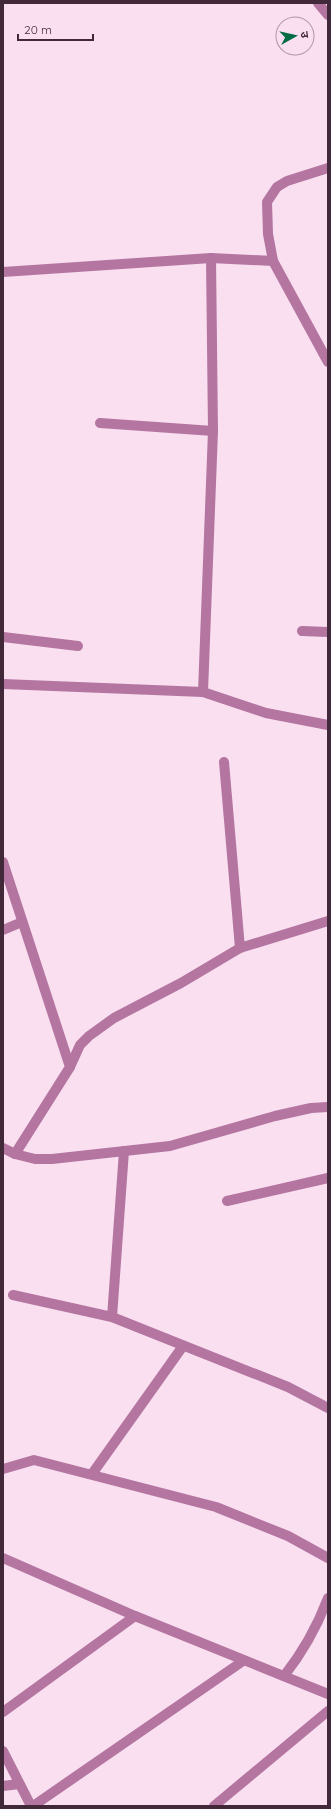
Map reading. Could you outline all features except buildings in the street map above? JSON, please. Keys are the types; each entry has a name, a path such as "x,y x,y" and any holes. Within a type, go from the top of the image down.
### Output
{"street":[{"path":"318,3 328,15"},
{"path":"328,168 288,181 277,187 267,202 268,234 273,261 328,362"},
{"path":"3,272 211,258 273,261"},
{"path":"203,692 213,431 211,258"},
{"path":"100,423 213,431"},
{"path":"302,631 328,632"},
{"path":"3,637 78,646"},
{"path":"3,684 203,692 266,713 328,725"},
{"path":"224,762 240,948"},
{"path":"3,862 70,1067"},
{"path":"15,1154 70,1067 80,1045 89,1036 114,1018 181,983 240,948 328,921"},
{"path":"3,930 22,922"},
{"path":"3,1148 15,1154 35,1159 52,1159 170,1146 275,1116 311,1108 328,1107"},
{"path":"112,1317 124,1151"},
{"path":"227,1201 328,1178"},
{"path":"13,1295 112,1317 288,1387 328,1408"},
{"path":"92,1474 183,1346"},
{"path":"3,1469 34,1460 216,1507 288,1536 328,1558"},
{"path":"3,1558 135,1616 243,1661 328,1694"},
{"path":"284,1676 298,1659 311,1638 328,1598"},
{"path":"3,1712 135,1616"},
{"path":"3,1751 19,1784 32,1806 243,1661"},
{"path":"214,1806 328,1711"},
{"path":"3,1786 19,1784"}]}
